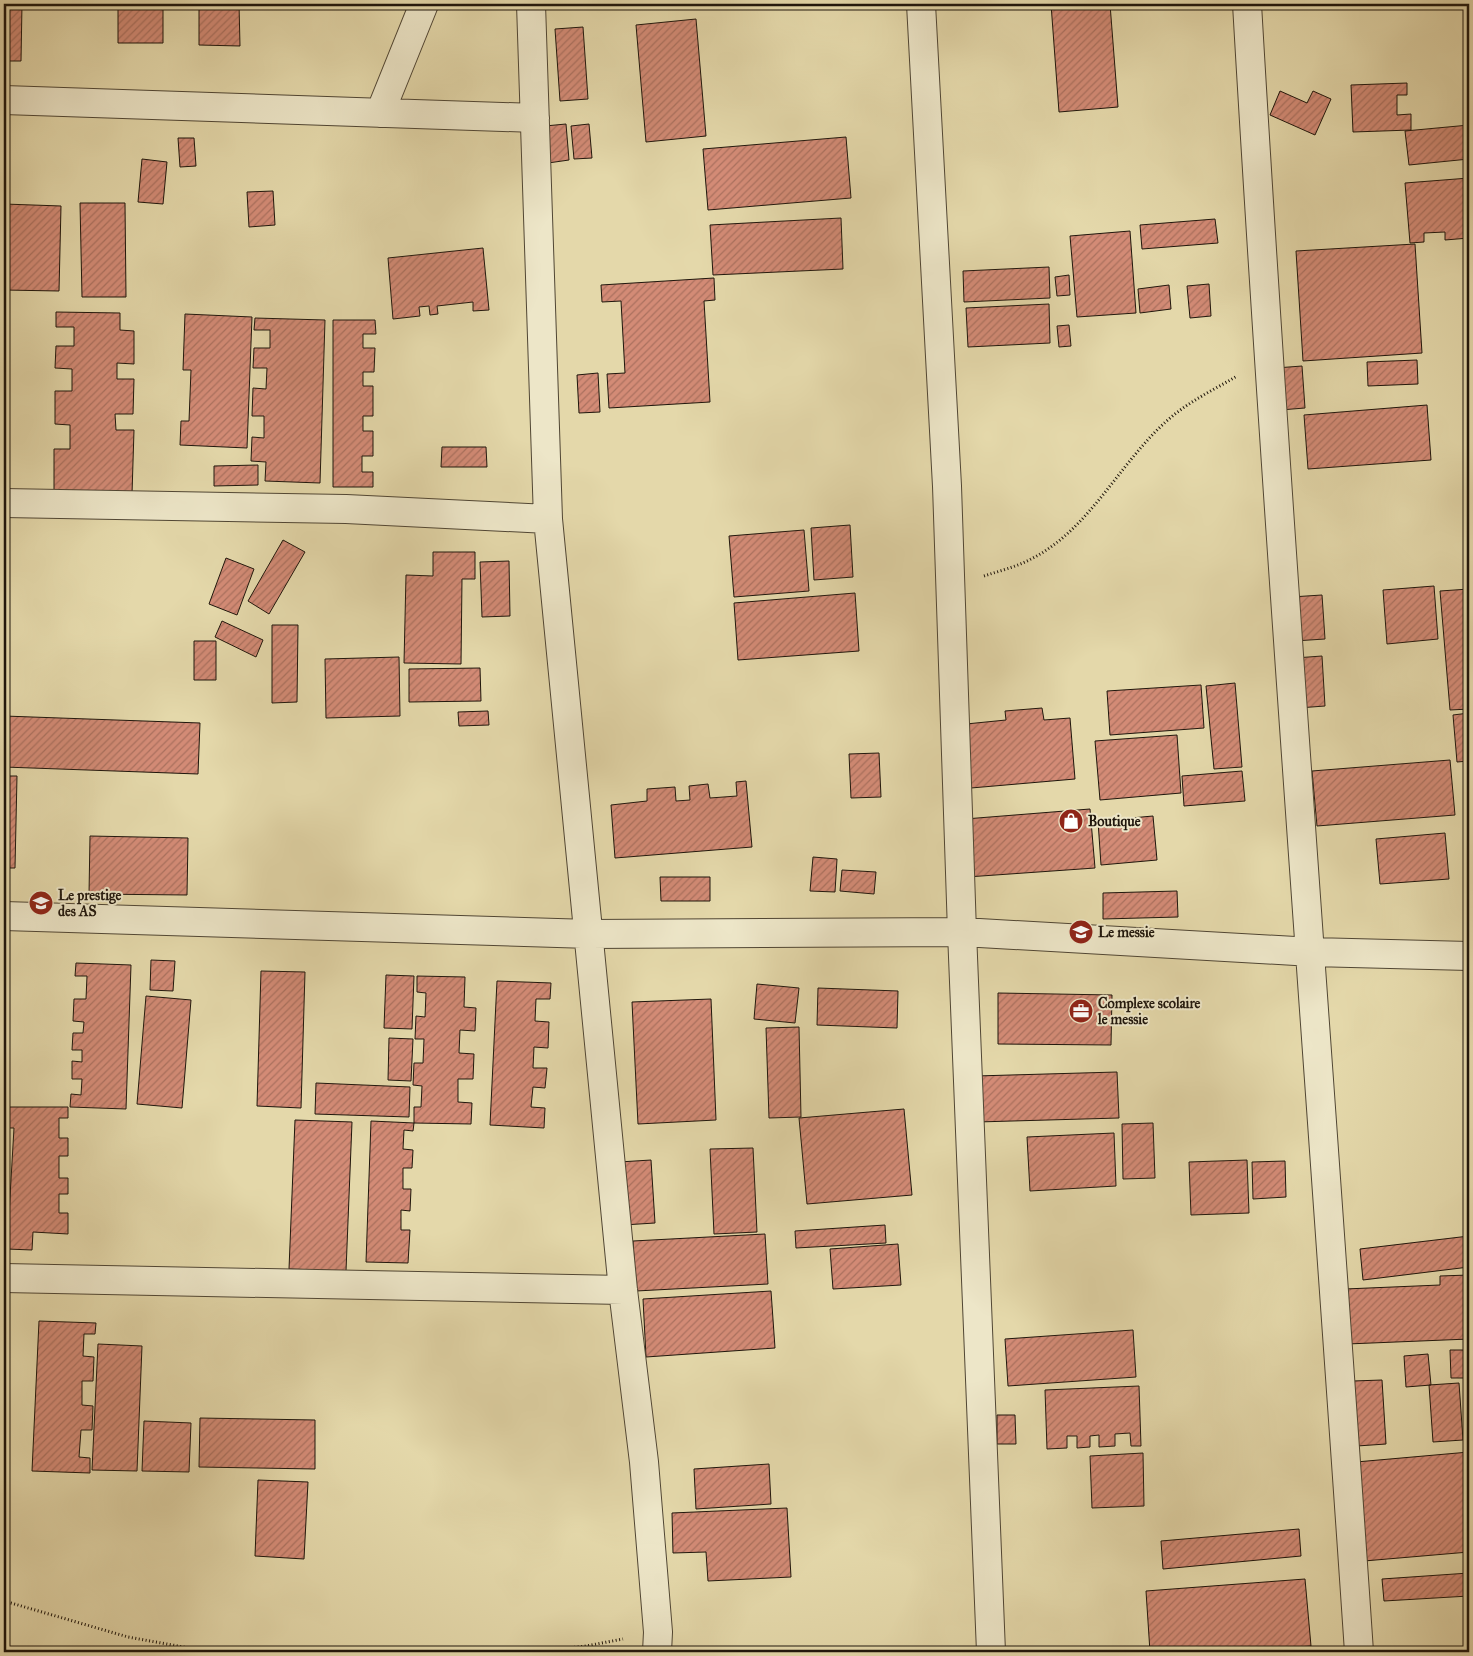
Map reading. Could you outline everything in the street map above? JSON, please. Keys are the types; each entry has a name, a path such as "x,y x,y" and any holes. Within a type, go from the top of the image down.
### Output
{"street":[{"path":"380,113 424,4"},
{"path":"531,4 548,519 590,934 623,1290 644,1462 657,1642"},
{"path":"921,4 947,486 990,1652"},
{"path":"1247,4 1267,357 1312,952 1359,1652"},
{"path":"4,100 535,118"},
{"path":"4,503 346,509 548,519"},
{"path":"4,916 590,934 962,932 1312,952 1469,956"},
{"path":"4,1278 623,1290"}],"path":[{"path":"950,588 1031,559 1060,540 1089,510 1136,452 1175,413 1267,357"},
{"path":"4,1601 128,1637 211,1652"},
{"path":"529,1652 586,1646 657,1642"}],"building":[{"path":"4,4 22,4 21,61 4,61"},
{"path":"118,4 163,4 163,43 118,43"},
{"path":"199,4 239,4 240,46 199,45"},
{"path":"1051,4 1110,4 1118,107 1059,112"},
{"path":"696,19 706,136 646,142 636,25"},
{"path":"583,27 588,99 560,101 555,29"},
{"path":"1407,83 1407,95 1397,95 1397,115 1411,114 1411,130 1353,132 1351,85"},
{"path":"1280,91 1307,103 1313,91 1331,99 1315,135 1270,115"},
{"path":"566,124 569,160 548,163 545,126"},
{"path":"589,124 592,158 574,159 571,126"},
{"path":"1469,125 1469,159 1409,165 1405,131"},
{"path":"846,137 851,198 708,210 703,149"},
{"path":"178,138 194,138 196,166 180,167"},
{"path":"142,159 167,162 163,204 138,202"},
{"path":"1469,178 1469,238 1445,240 1445,232 1424,233 1424,242 1410,243 1405,183"},
{"path":"273,191 275,225 249,227 247,192"},
{"path":"80,203 125,203 126,297 82,297"},
{"path":"4,204 61,206 59,291 4,290"},
{"path":"841,218 843,269 713,275 710,225"},
{"path":"1215,219 1218,243 1142,249 1140,225"},
{"path":"1130,231 1136,313 1077,317 1070,236"},
{"path":"1415,244 1422,353 1303,361 1296,251"},
{"path":"483,248 489,310 473,311 473,302 437,306 438,314 430,315 429,306 419,307 420,316 393,319 388,258"},
{"path":"1049,267 1050,298 964,302 963,271"},
{"path":"1069,275 1070,295 1057,296 1055,277"},
{"path":"714,278 715,300 704,301 710,402 609,408 607,374 625,373 621,301 602,302 601,285"},
{"path":"1209,284 1211,316 1190,318 1187,286"},
{"path":"1169,285 1171,309 1140,313 1138,289"},
{"path":"1049,304 1050,343 968,347 966,308"},
{"path":"56,312 120,313 120,330 134,331 134,364 117,363 117,379 134,379 133,414 115,414 116,430 134,430 132,494 54,493 54,449 70,449 70,425 55,424 55,391 72,391 72,369 55,368 56,346 74,346 74,327 56,327"},
{"path":"185,314 252,317 247,448 180,445 181,421 189,421 191,370 183,370"},
{"path":"255,318 325,320 320,483 265,481 266,462 251,461 252,437 264,438 264,416 252,416 253,388 266,389 267,368 253,368 254,348 270,348 270,330 254,330"},
{"path":"333,320 375,320 376,334 363,334 363,348 375,348 374,372 363,372 363,386 373,386 373,416 363,416 363,431 373,431 373,456 362,456 362,472 373,472 373,487 333,487"},
{"path":"1069,325 1071,346 1059,347 1057,326"},
{"path":"1417,360 1418,384 1368,386 1367,362"},
{"path":"1302,366 1305,408 1280,410 1276,368"},
{"path":"598,373 600,412 579,413 577,375"},
{"path":"1427,405 1431,460 1308,469 1304,415"},
{"path":"442,447 486,447 487,467 441,467"},
{"path":"258,465 258,485 214,486 214,466"},
{"path":"850,525 853,577 814,580 811,528"},
{"path":"804,530 809,591 734,597 729,536"},
{"path":"283,540 305,552 269,614 248,601"},
{"path":"433,552 475,552 475,579 462,579 461,664 404,663 406,575 433,576"},
{"path":"226,558 254,569 237,615 209,604"},
{"path":"509,561 510,616 482,617 480,562"},
{"path":"1434,586 1438,639 1387,644 1383,590"},
{"path":"1469,589 1469,709 1450,710 1440,591"},
{"path":"855,593 859,651 738,660 734,603"},
{"path":"1322,595 1325,639 1294,641 1291,597"},
{"path":"222,621 263,640 256,657 215,637"},
{"path":"272,625 298,625 297,702 272,703"},
{"path":"194,641 216,641 216,680 194,680"},
{"path":"1322,656 1325,706 1298,708 1295,658"},
{"path":"399,657 400,716 326,718 325,659"},
{"path":"480,668 481,701 409,702 409,669"},
{"path":"1235,683 1242,767 1214,769 1206,686"},
{"path":"1201,685 1204,728 1110,735 1107,691"},
{"path":"1042,708 1044,720 1070,718 1075,779 971,788 966,724 1006,720 1005,711"},
{"path":"488,711 489,725 459,726 458,712"},
{"path":"1469,713 1469,761 1457,762 1453,715"},
{"path":"4,716 200,723 198,774 4,767"},
{"path":"1177,735 1181,793 1100,800 1095,741"},
{"path":"879,753 881,797 851,798 849,754"},
{"path":"1450,760 1455,815 1317,826 1312,771"},
{"path":"1465,765 1469,765 1469,812"},
{"path":"1242,771 1245,801 1184,806 1182,776"},
{"path":"4,776 17,776 15,868 4,868"},
{"path":"746,781 752,847 615,858 611,805 647,801 647,789 675,787 676,801 690,800 689,786 708,784 710,798 737,796 736,782"},
{"path":"1090,809 1095,868 967,877 965,819"},
{"path":"1153,816 1157,860 1101,865 1098,821"},
{"path":"1445,833 1449,879 1380,884 1376,839"},
{"path":"90,836 188,838 187,895 89,894"},
{"path":"813,857 837,859 835,892 810,891"},
{"path":"842,870 876,872 874,894 840,891"},
{"path":"660,877 710,877 710,901 661,901"},
{"path":"1177,891 1178,917 1103,919 1103,893"},
{"path":"151,960 175,961 173,991 150,990"},
{"path":"76,963 131,965 126,1109 70,1107 71,1094 81,1095 82,1079 72,1079 72,1061 82,1062 82,1050 72,1050 73,1033 83,1033 84,1022 73,1021 74,999 86,999 87,976 75,976"},
{"path":"261,971 305,972 301,1108 257,1106"},
{"path":"386,975 414,976 412,1029 384,1028"},
{"path":"417,976 465,977 464,1007 476,1008 475,1031 460,1030 459,1053 474,1054 473,1079 458,1079 458,1102 472,1103 471,1124 414,1123 414,1107 421,1107 422,1086 413,1085 414,1063 423,1063 424,1039 415,1039 416,1016 425,1017 426,993 417,992"},
{"path":"497,981 551,983 550,999 536,999 535,1021 549,1022 548,1048 534,1047 533,1068 547,1068 545,1088 533,1087 531,1107 545,1108 544,1128 490,1125"},
{"path":"757,984 799,988 795,1023 754,1019"},
{"path":"818,988 898,991 897,1028 817,1025"},
{"path":"998,993 1112,995 1111,1045 998,1044"},
{"path":"146,996 191,1000 182,1108 137,1104"},
{"path":"711,999 716,1120 638,1124 632,1002"},
{"path":"799,1027 801,1117 769,1118 766,1028"},
{"path":"389,1038 413,1039 411,1081 388,1080"},
{"path":"1117,1072 1119,1118 977,1122 976,1076"},
{"path":"316,1083 410,1087 409,1117 315,1114"},
{"path":"4,1107 68,1107 68,1118 59,1118 59,1138 68,1138 68,1156 59,1156 59,1178 68,1178 68,1194 59,1194 59,1213 68,1213 68,1234 33,1232 32,1250 7,1249 14,1128 4,1128"},
{"path":"904,1109 912,1195 807,1204 799,1118"},
{"path":"295,1120 352,1122 346,1271 289,1269"},
{"path":"371,1121 414,1123 413,1131 404,1130 403,1149 413,1150 412,1168 403,1168 403,1189 411,1189 410,1211 401,1210 401,1230 410,1230 408,1263 366,1262"},
{"path":"1153,1123 1155,1178 1123,1179 1122,1124"},
{"path":"1114,1133 1116,1186 1030,1191 1027,1137"},
{"path":"753,1148 757,1232 714,1234 710,1149"},
{"path":"651,1160 655,1223 623,1225 619,1162"},
{"path":"1247,1160 1249,1213 1191,1215 1189,1162"},
{"path":"1285,1161 1286,1197 1253,1199 1252,1162"},
{"path":"885,1225 886,1243 796,1248 795,1231"},
{"path":"765,1234 768,1284 636,1291 633,1241"},
{"path":"1469,1236 1469,1267 1363,1280 1360,1249"},
{"path":"898,1244 901,1285 833,1289 830,1249"},
{"path":"1469,1275 1469,1339 1347,1344 1345,1289 1440,1285 1440,1276"},
{"path":"771,1291 775,1348 646,1357 643,1299"},
{"path":"39,1321 96,1323 95,1334 84,1334 83,1356 94,1357 93,1381 82,1381 82,1405 93,1406 92,1430 81,1430 79,1457 90,1458 90,1473 32,1471"},
{"path":"1133,1330 1136,1377 1008,1386 1005,1339"},
{"path":"98,1344 142,1346 137,1471 92,1470"},
{"path":"1450,1350 1469,1350 1469,1378 1451,1378"},
{"path":"1428,1354 1431,1385 1406,1387 1404,1356"},
{"path":"1382,1380 1386,1444 1357,1446 1353,1381"},
{"path":"1459,1383 1463,1440 1433,1442 1429,1385"},
{"path":"1465,1383 1469,1383 1469,1437 1468,1437"},
{"path":"1139,1386 1141,1446 1131,1446 1130,1433 1115,1434 1115,1446 1099,1447 1099,1435 1090,1436 1090,1447 1077,1448 1077,1436 1067,1436 1067,1448 1047,1449 1045,1390"},
{"path":"997,1415 1015,1415 1016,1444 997,1444"},
{"path":"200,1418 315,1420 315,1469 199,1467"},
{"path":"144,1421 191,1423 189,1472 142,1471"},
{"path":"1469,1452 1469,1552 1364,1561 1356,1462"},
{"path":"1143,1453 1144,1506 1092,1508 1090,1456"},
{"path":"769,1464 771,1504 696,1509 694,1469"},
{"path":"258,1480 308,1482 304,1559 255,1556"},
{"path":"787,1508 791,1577 708,1581 706,1552 673,1553 672,1513"},
{"path":"1299,1529 1301,1556 1163,1569 1161,1541"},
{"path":"1469,1573 1469,1596 1384,1601 1382,1579"},
{"path":"1305,1579 1311,1646 1225,1652 1150,1652 1146,1591"}],"place":[{"name":"Boutique","path":"1071,821"},
{"name":"Le prestige des AS","path":"41,903"},
{"name":"Le messie","path":"1081,932"},
{"name":"Complexe scolaire le messie","path":"1081,1011"}]}
